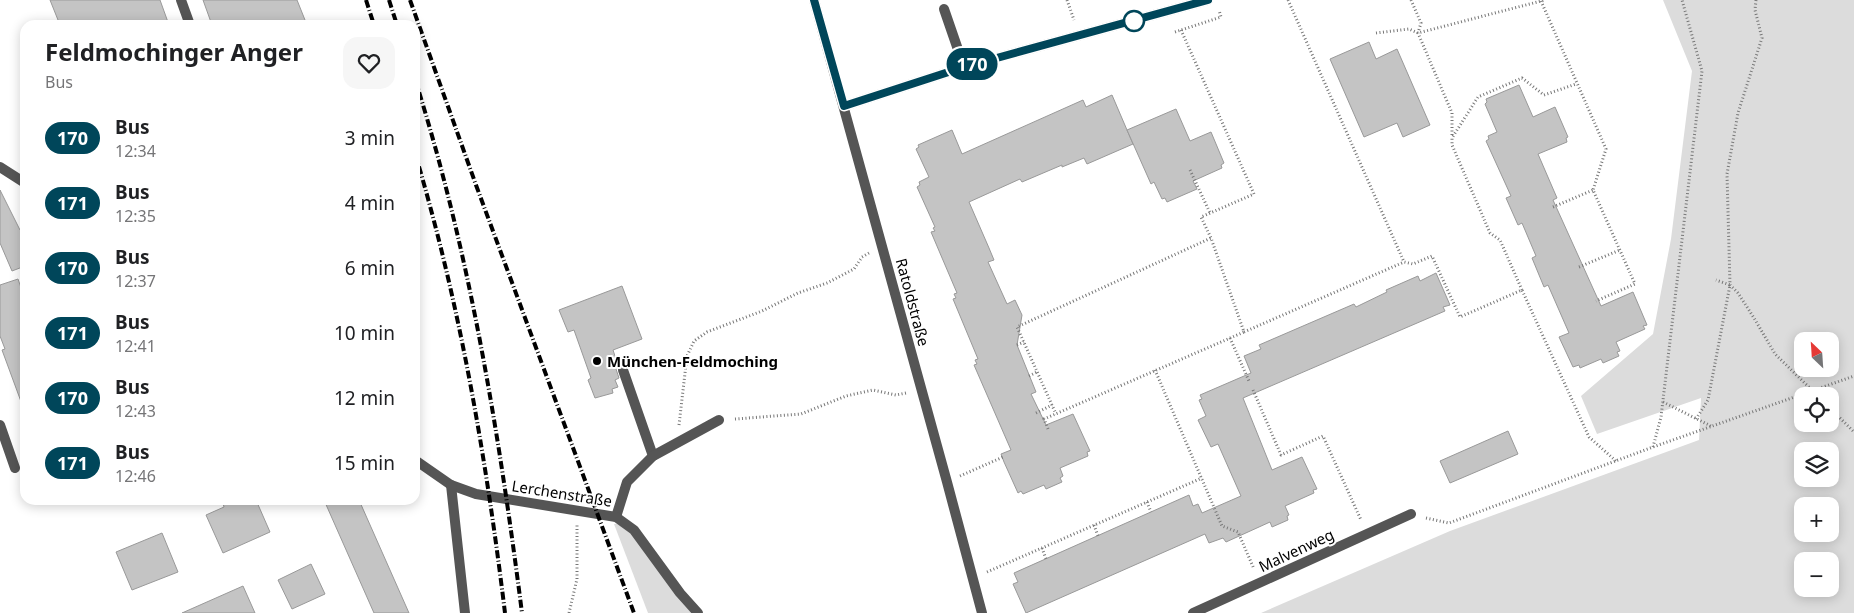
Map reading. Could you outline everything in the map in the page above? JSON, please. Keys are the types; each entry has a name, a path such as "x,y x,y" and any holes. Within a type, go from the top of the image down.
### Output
{"street":[{"path":"181,0 188,20"},
{"name":"Ratoldstraße","path":"814,0 948,482 982,613"},
{"path":"844,106 964,67 1208,0"},
{"path":"944,8 964,67"},
{"path":"0,167 20,180"},
{"path":"623,370 653,456"},
{"path":"616,517 627,482 653,456 719,420"},
{"path":"0,425 15,468"},
{"name":"Lerchenstraße","path":"420,463 451,485 476,494 616,517 634,530 680,593 698,613"},
{"path":"451,485 465,613"},
{"name":"Malvenweg","path":"1194,613 1411,514"}],"path":[{"path":"1067,0 1080,35"},
{"path":"1288,0 1404,262"},
{"path":"1411,0 1421,23 1418,33 1452,113 1452,145 1490,233 1500,240 1589,437 1616,461"},
{"path":"1653,447 1663,402 1702,70 1682,0"},
{"path":"1696,419 1708,400 1730,285 1727,174 1738,113 1762,38 1755,10 1756,0"},
{"path":"1376,33 1409,29 1418,33 1543,1 1576,84 1606,149 1593,190 1635,284 1596,301"},
{"path":"1175,32 1221,17 1218,6"},
{"path":"1181,30 1254,194 1201,217 1211,238 1244,332"},
{"path":"1452,138 1478,97 1522,78 1544,95 1576,84"},
{"path":"1190,170 1210,213"},
{"path":"1553,208 1593,190"},
{"path":"1056,414 1017,327 1211,238"},
{"path":"684,439 679,428 684,376 687,356 694,341 707,332 762,311 798,293 827,283 854,269 862,256 882,246"},
{"path":"1579,267 1620,250"},
{"path":"1048,430 1044,419 1404,262 1413,264 1432,256 1460,317 1522,290"},
{"path":"1716,280 1730,285 1738,293 1774,354 1808,387"},
{"path":"1230,338 1249,381"},
{"path":"1017,345 1024,342"},
{"path":"1154,370 1222,526 1238,532 1260,584"},
{"path":"1029,376 1037,372"},
{"path":"1823,387 1854,376"},
{"path":"719,420 801,414 846,396 873,390 896,395 922,389"},
{"path":"1253,390 1281,455 1323,436 1367,534"},
{"path":"1411,514 1449,523 1653,447 1794,397"},
{"path":"1663,402 1711,426"},
{"path":"1036,413 1052,405"},
{"path":"1839,417 1854,432"},
{"path":"948,482 1003,457"},
{"path":"972,578 1202,478"},
{"path":"1147,502 1151,512"},
{"path":"569,613 577,579 577,525 574,510"},
{"path":"1094,525 1098,536"},
{"path":"1042,548 1046,559"}],"shaded area":[{"path":"1663,0 1854,0 1854,613 1261,613 1450,531 1699,440 1701,398 1597,434 1581,396 1653,334 1671,239 1692,71"},
{"path":"629,522 695,613 648,613 614,524"}],"building":[{"path":"50,0 160,0 167,20 58,20"},
{"path":"203,0 297,0 305,20 210,20"},
{"path":"1369,42 1376,59 1397,49 1430,125 1403,137 1397,123 1364,137 1330,59"},
{"path":"1519,85 1533,117 1555,107 1568,137 1566,138 1567,142 1538,154 1557,198 1553,200 1601,306 1633,292 1647,325 1643,326 1645,329 1616,342 1620,351 1617,352 1619,356 1603,363 1601,359 1580,368 1579,365 1573,367 1559,337 1569,333 1548,285 1544,287 1532,258 1536,256 1522,223 1518,225 1506,198 1511,196 1486,141 1489,139 1488,136 1497,132 1485,104 1487,102 1486,99"},
{"path":"1112,95 1133,144 1087,164 1084,158 1022,182 1020,179 969,202 994,260 988,262 1007,304 1015,300 1022,315 1017,345 1036,392 1031,394 1046,425 1073,414 1090,451 1087,452 1088,456 1060,468 1063,476 1060,478 1062,482 1046,489 1044,485 1023,494 1021,491 1018,493 1001,454 1011,450 974,365 977,364 975,360 978,359 953,299 956,298 954,294 957,293 931,232 935,231 933,228 935,227 917,187 920,185 919,182 929,177 916,149 919,147 918,145 952,130 962,154 1083,100 1086,107"},
{"path":"1176,109 1190,141 1211,132 1224,163 1221,165 1222,168 1193,181 1197,189 1167,202 1165,198 1162,199 1154,182 1151,184 1127,130"},
{"path":"0,190 20,230 20,268 12,271 0,243"},
{"path":"1436,273 1450,305 1443,307 1445,311 1243,398 1272,470 1302,457 1317,489 1313,490 1314,493 1285,506 1289,515 1287,516 1288,520 1272,527 1270,522 1226,542 1223,538 1209,543 1205,534 1026,613 1013,584 1018,582 1014,573 1189,495 1193,506 1198,504 1202,513 1241,496 1218,444 1211,447 1198,420 1206,416 1199,400 1202,399 1200,395 1251,373 1244,356 1261,349 1259,345 1354,304 1356,307 1387,292 1386,290 1418,276 1420,281"},
{"path":"18,279 20,285 20,399 2,350 5,349 0,336 0,285"},
{"path":"622,286 642,339 613,350 618,365 616,369 619,378 615,380 618,387 612,389 613,393 595,398 588,380 591,378 574,330 568,332 559,310"},
{"path":"1508,431 1518,454 1450,483 1440,461"},
{"path":"223,505 258,505 270,532 223,553 206,515 224,507"},
{"path":"326,505 361,505 409,613 374,613"},
{"path":"162,533 178,572 132,590 116,552"},
{"path":"311,564 325,594 292,609 278,580"},
{"path":"243,586 255,613 182,613"}],"railway":[{"path":"366,0 372,20"},
{"path":"389,0 395,20"},
{"path":"410,0 417,20"},
{"path":"420,28 634,613"},
{"path":"420,96 452,211 467,277 493,411 522,613"},
{"path":"420,171 445,267 470,381 498,555 505,613"}],"bus line":[{"name":"170","path":"814,0 844,106 964,67 1141,20 1208,0"}],"place":[{"name":"München-Feldmoching","path":"597,361"}]}
